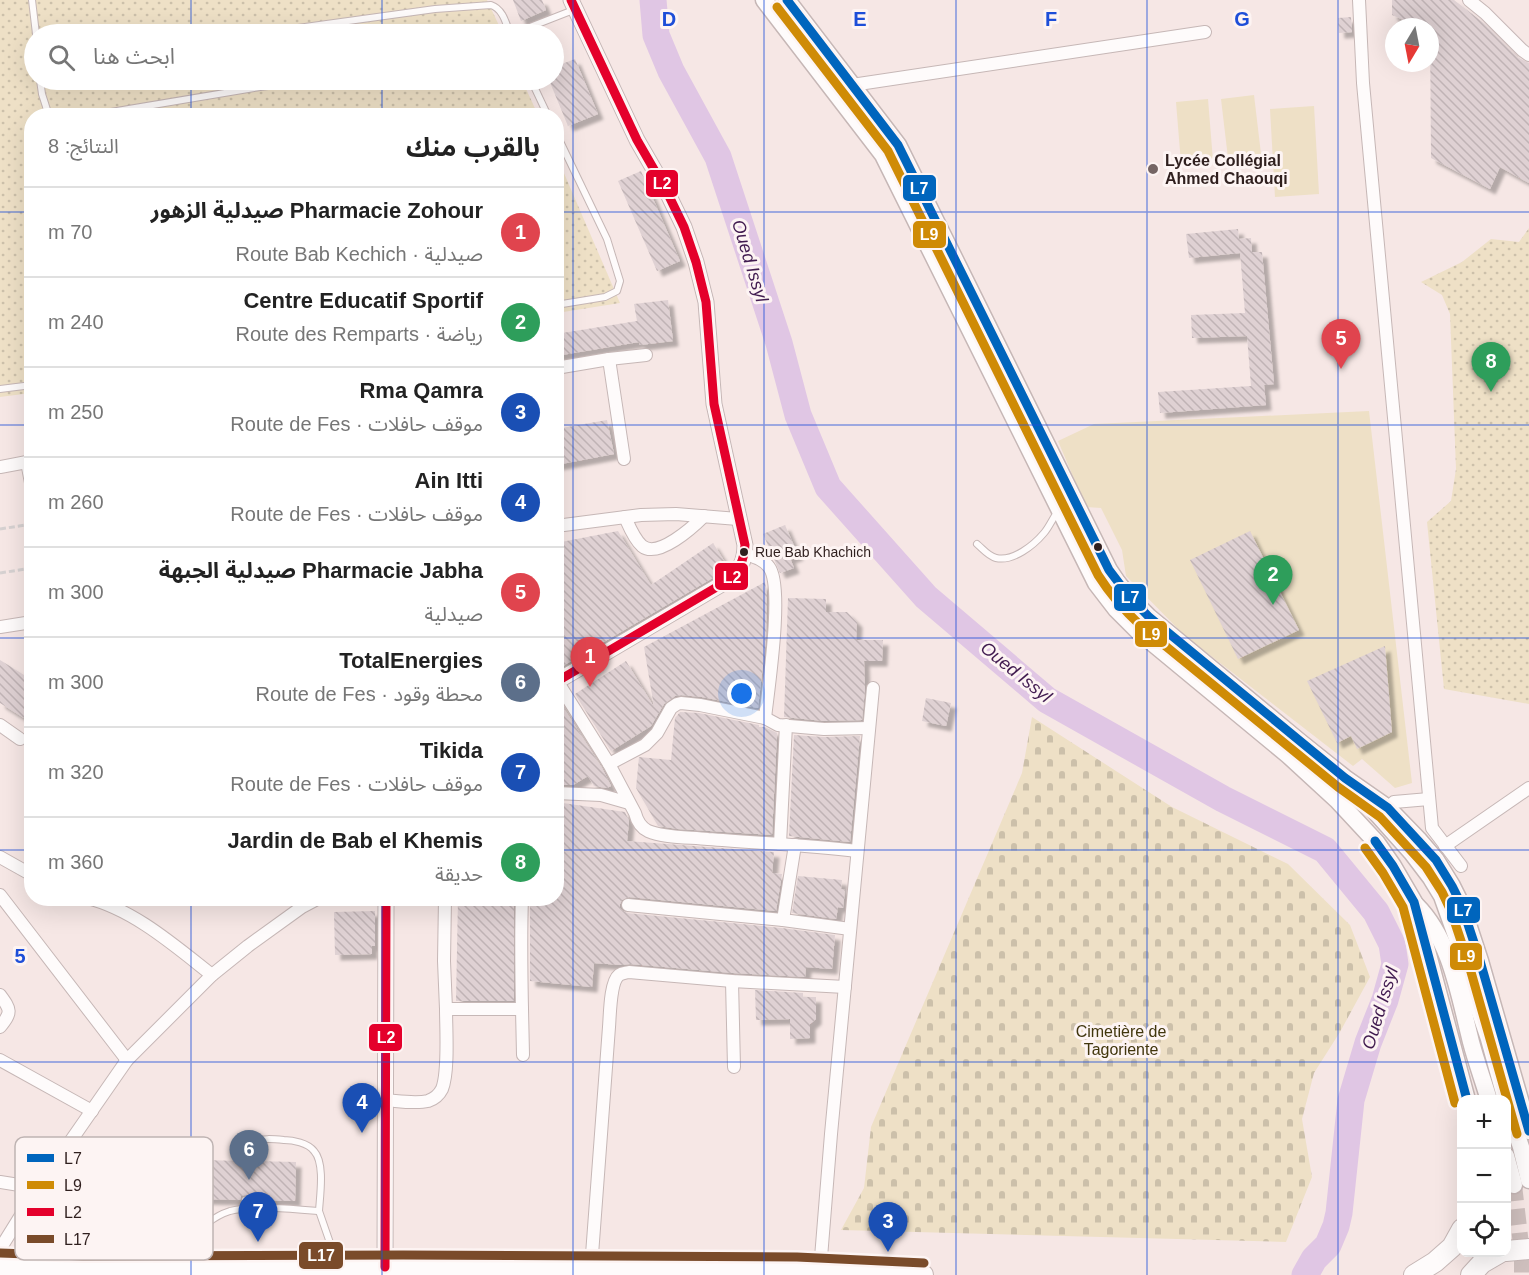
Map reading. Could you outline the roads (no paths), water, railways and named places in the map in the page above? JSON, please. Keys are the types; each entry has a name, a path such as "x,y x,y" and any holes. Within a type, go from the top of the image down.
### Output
{"main road":[{"path":"764,0 882,155 1096,583 1116,609 1138,631 1288,755 1345,807 1377,843 1414,902 1433,925 1447,955 1487,1095"},
{"path":"787,0 902,152 1109,570 1119,585 1134,603 1290,734 1388,808 1436,860 1462,906 1529,1131"},
{"path":"1345,777 1412,854 1442,896 1464,958 1504,1095"},
{"path":"1414,902 1466,1095"},
{"path":"1511,1116 1521,1147 1521,1183"},
{"path":"1511,1165 1521,1183"},
{"path":"1414,1275 1435,1262 1452,1246 1457,1237"},
{"path":"1511,1251 1529,1249"},
{"path":"1471,1275 1482,1263 1492,1257"},
{"path":"0,1265 83,1268 339,1267 385,1271 591,1268 797,1272 820,1270 923,1275"}],"street":[{"path":"1359,0 1363,83 1432,828 1461,866"},
{"path":"1469,0 1527,52"},
{"path":"564,677 727,581 743,564 745,554 714,404 706,302 696,262 684,227 637,140 574,4"},
{"path":"852,85 1205,32"},
{"path":"564,367 646,355"},
{"path":"609,359 624,459"},
{"path":"0,467 24,462"},
{"path":"564,525 641,515 676,514 738,519"},
{"path":"625,517 641,545 656,549 683,534 704,516"},
{"path":"745,554 758,558 769,567 776,589 765,718"},
{"path":"0,627 24,623"},
{"path":"820,1270 873,688"},
{"path":"564,692 609,764 641,826 646,830 656,833 857,851"},
{"path":"609,764 645,745 657,733 667,714 676,704 700,705 765,718 778,725 786,726 824,729 869,728"},
{"path":"0,725 20,739"},
{"path":"780,844 786,726"},
{"path":"1445,846 1529,788"},
{"path":"564,793 602,795 629,803"},
{"path":"1388,808 1394,802 1429,799"},
{"path":"783,920 795,845"},
{"path":"0,857 24,870"},
{"path":"0,895 127,1060"},
{"path":"628,905 850,929"},
{"path":"111,906 151,928 212,975"},
{"path":"74,1137 127,1060 212,975 304,906"},
{"path":"385,1271 386,906"},
{"path":"386,1100 429,1101 438,1095 443,1087 446,1060 445,906"},
{"path":"522,906 520,935 523,1055"},
{"path":"591,1268 609,1027 614,982 620,975 629,972 732,981 845,987"},
{"path":"732,981 734,1067"},
{"path":"0,995 10,1011 0,1028"},
{"path":"446,1009 522,1009"},
{"path":"0,1060 92,1111"},
{"path":"0,1182 15,1184"},
{"path":"0,1249 15,1225"}],"lane":[{"path":"32,0 35,24"},
{"path":"532,24 574,4"},
{"path":"326,24 435,9 490,5 495,6 501,12 506,24"},
{"path":"41,90 46,108"},
{"path":"135,108 243,90"},
{"path":"536,90 544,108"},
{"path":"564,150 607,239 620,281 617,291 605,297 564,304"},
{"path":"0,389 24,386"},
{"path":"977,544 995,558 1012,556 1032,545 1043,535 1058,510 1073,496"},
{"path":"248,1161 251,1142 257,1140 287,1140 314,1150 320,1167 319,1211 339,1267"},
{"path":"244,1209 245,1200"},
{"path":"213,1220 229,1212 244,1209 319,1211"},
{"path":"180,1268 183,1260"}],"waterway":[{"name":"Oued Issyl","path":"653,0 656,35 671,71 718,157 779,343 798,415 828,487 926,597 1047,700 1223,799 1325,850 1376,912 1392,944 1395,964 1351,1100 1336,1226 1328,1245 1314,1259 1305,1275"}],"tunnel":[{"path":"1514,1185 1522,1253 1522,1275"}],"place":[{"name":"Lycée Collégial Ahmed Chaouqi","path":"1153,169"},
{"name":"Pharmacie Jabha صيدلية الجبهة","path":"1341,369"},
{"name":"Jardin de Bab el Khemis","path":"1491,392"},
{"name":"Rue Bab Khachich","path":"744,552"},
{"name":"Centre Educatif Sportif","path":"1273,605"},
{"name":"Pharmacie Zohour صيدلية الزهور","path":"590,687"},
{"name":"Ain Itti","path":"362,1133"},
{"name":"TotalEnergies","path":"249,1180"},
{"name":"Tikida","path":"258,1242"},
{"name":"Rma Qamra","path":"888,1252"}],"park label":[{"name":"Cimetière de Tagoriente","path":"1121,1040"}]}
